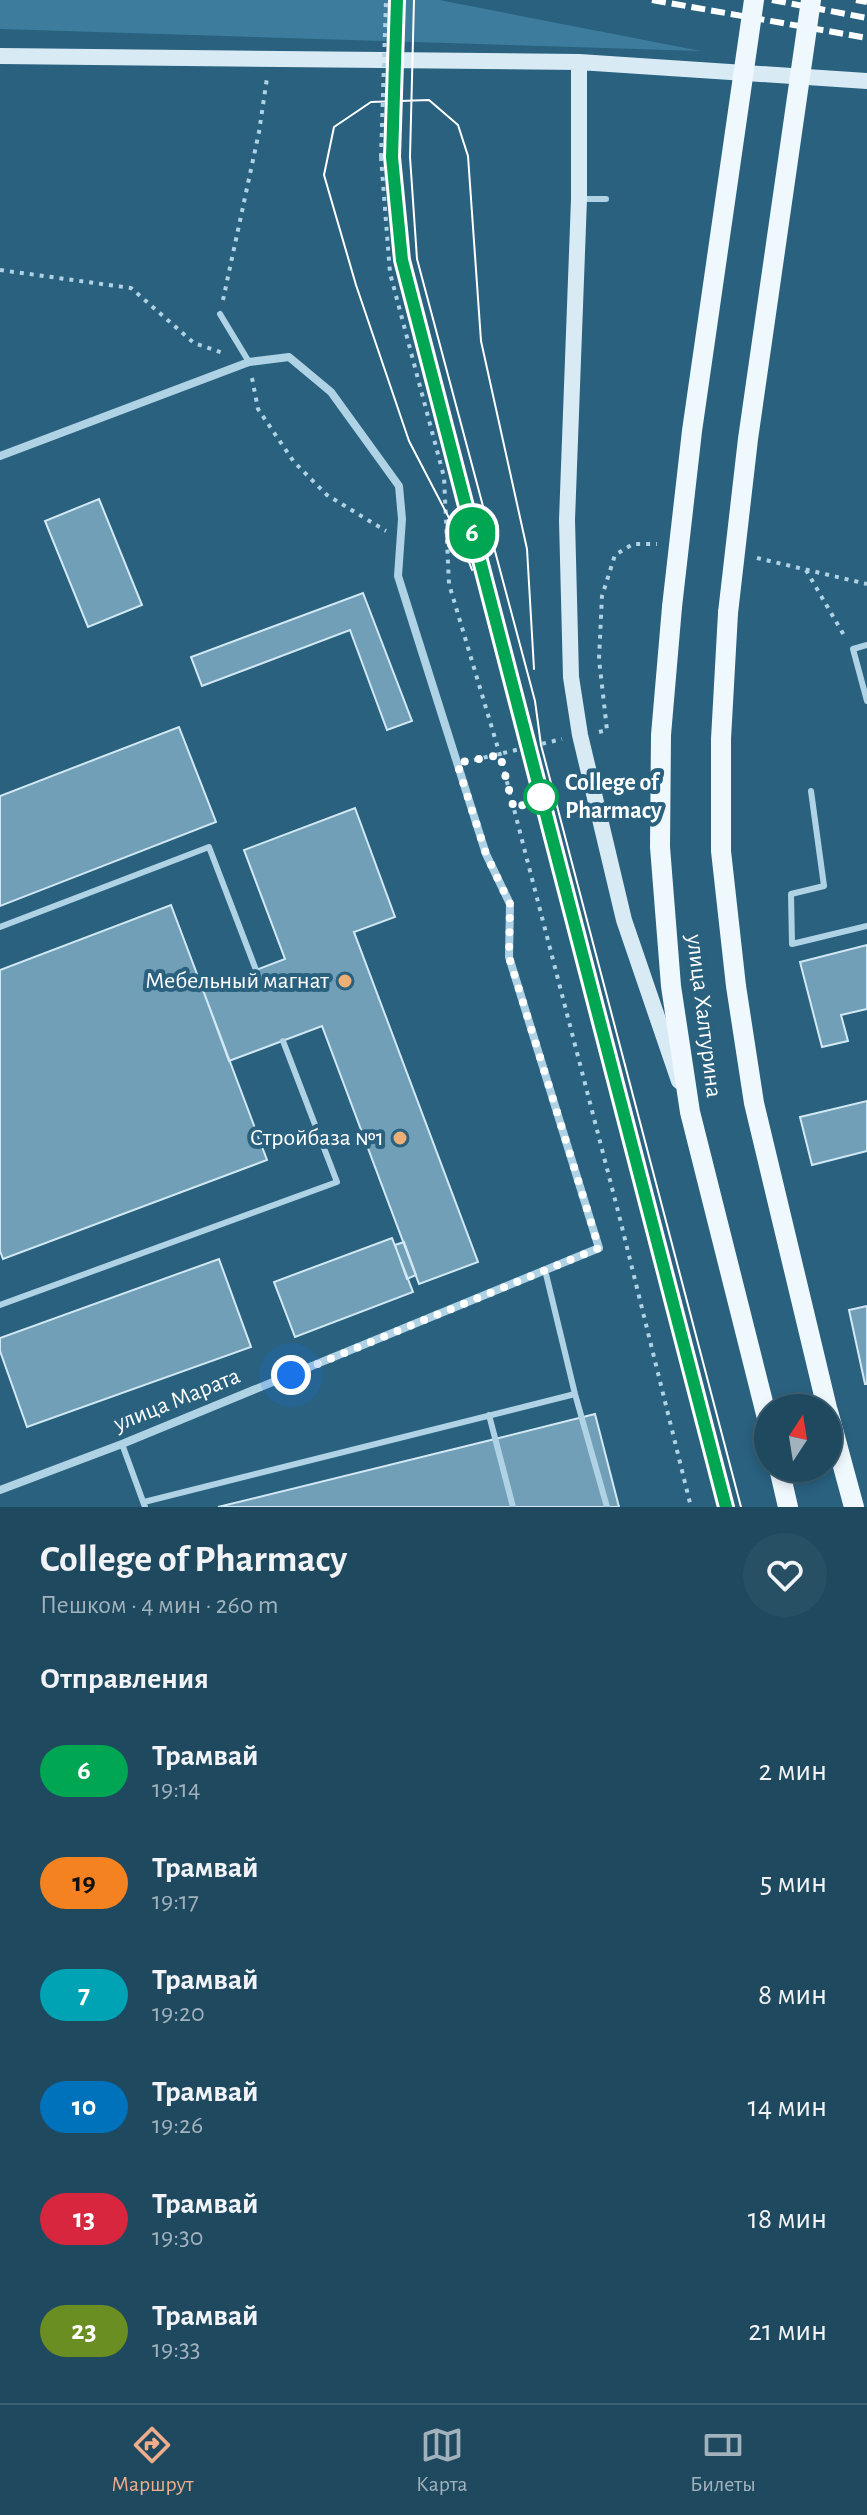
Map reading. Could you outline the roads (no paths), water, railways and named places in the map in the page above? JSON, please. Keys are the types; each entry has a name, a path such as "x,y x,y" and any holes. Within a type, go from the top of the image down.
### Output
{"main road":[{"name":"улица Халтурина","path":"754,0 692,431 672,607 661,735 660,847 671,986 690,1112 761,1394"},
{"name":"улица Халтурина","path":"811,0 748,439 728,613 721,739 721,851 736,986 754,1103 824,1394"},
{"name":"улица Халтурина","path":"842,1462 854,1507"},
{"path":"782,1482 788,1507"}],"street":[{"path":"0,56 579,62 867,81"},
{"path":"579,62 579,199 567,520 571,677 580,735 624,920 690,1112"},
{"name":"улица Марата","path":"0,1490 122,1444 599,1248 509,957 510,904 486,854 398,576 402,519 399,486 331,392 289,357 249,362"},
{"path":"0,456 249,362"}],"lane":[{"path":"579,199 606,199"},
{"path":"220,314 249,362"},
{"path":"867,645 853,649 867,701"},
{"path":"811,791 824,886 791,894 792,944 867,926"},
{"path":"0,927 209,847 256,970"},
{"path":"0,1305 337,1182 283,1041"},
{"path":"545,1270 607,1507"},
{"path":"122,1444 145,1504 575,1394"},
{"path":"489,1415 513,1507"}],"tram line":[{"path":"397,0 392,157 402,260 726,1507"},
{"name":"6","path":"397,0 392,157 402,260 726,1507"},
{"path":"414,0 410,157 417,259 535,701 541,745 741,1507"},
{"path":"472,570 461,541 409,441 356,285 324,175 334,127 371,102 429,100 458,125 468,156 481,341 527,549 534,669"}],"railway":[{"path":"652,0 867,38"},
{"path":"772,0 867,18"},
{"path":"856,0 867,2"}],"place":[{"name":"College of Pharmacy","path":"541,797"},
{"name":"Мебельный магнат","path":"345,981"},
{"name":"Стройбаза №1","path":"400,1138"}]}
